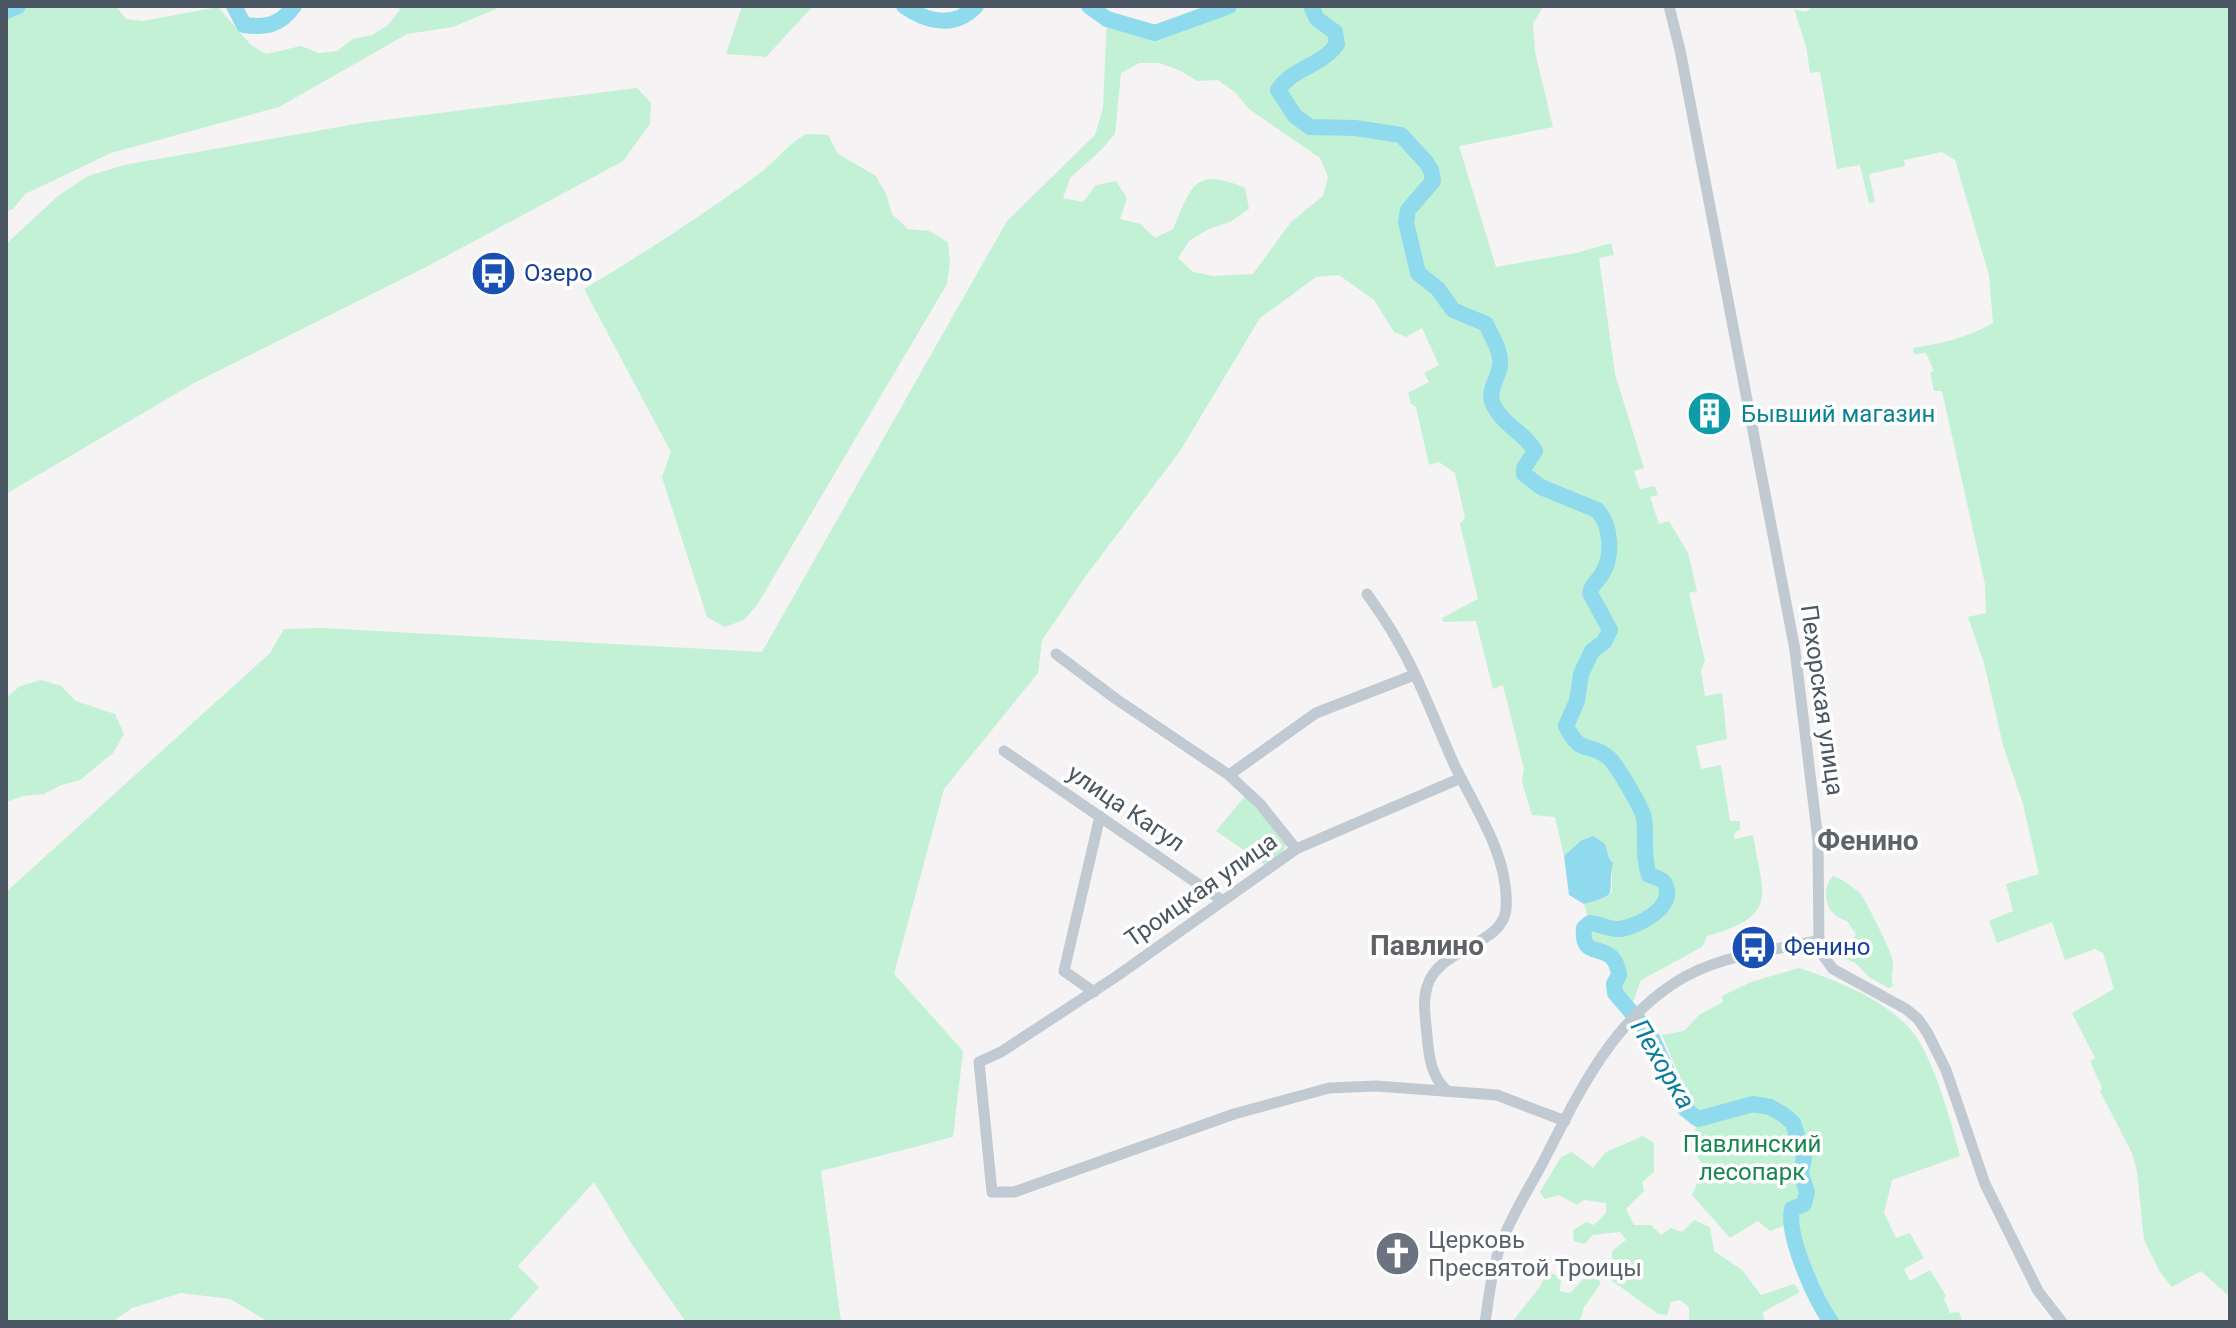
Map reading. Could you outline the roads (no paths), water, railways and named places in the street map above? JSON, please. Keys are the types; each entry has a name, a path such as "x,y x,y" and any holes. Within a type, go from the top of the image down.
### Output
{"street":[{"name":"Пехорская улица","path":"1669,6 1684,68 1795,650 1818,840 1817,941"},
{"path":"1367,594 1395,636 1488,831 1500,868 1506,909 1498,928 1444,960 1427,985 1425,1008 1429,1054 1436,1080 1447,1091 1497,1095 1565,1121"},
{"path":"1056,654 1116,699 1229,775 1260,804 1296,849"},
{"path":"1229,775 1316,713 1414,675"},
{"name":"улица Кагул","path":"1004,751 1223,901"},
{"name":"Троицкая улица","path":"1447,1091 1354,1086 1300,1095 1234,1114 1005,1193 992,1192 979,1062 1001,1052 1094,992 1296,849 1461,778"},
{"path":"1094,992 1064,971 1100,816"},
{"path":"1485,1322 1499,1250 1603,1052 1625,1025 1672,984 1698,970 1728,960 1817,941 1822,957 1833,969 1906,1009 1927,1032 1946,1070 1985,1184 2038,1291 2062,1322"}],"water":[{"path":"1593,836 1605,844 1613,863 1611,887 1604,898 1584,904 1569,895 1564,856 1582,840"}],"waterway":[{"name":"Пехорка","path":"6,11 18,6"},
{"name":"Пехорка","path":"234,6 244,25 260,26 278,21 294,6"},
{"name":"Пехорка","path":"904,6 940,21 959,18 976,6"},
{"name":"Пехорка","path":"1089,6 1107,19 1155,33 1229,6"},
{"name":"Пехорка","path":"1311,6 1317,19 1335,32 1337,44 1323,58 1291,76 1278,90 1295,116 1310,127 1355,128 1401,135 1426,162 1433,181 1408,210 1406,222 1418,273 1438,289 1453,310 1486,324 1500,355 1491,399 1502,418 1535,451 1524,468 1524,474 1541,487 1597,510 1608,531 1606,565 1590,593 1610,630 1604,642 1592,651 1581,674 1577,701 1566,726 1576,742 1609,758 1623,777 1644,818 1649,875 1664,882 1667,892 1661,908 1646,920 1621,929 1590,923 1584,928 1584,939 1592,949 1611,956 1616,963 1619,975 1614,984 1615,993 1650,1034 1684,1108 1698,1119 1753,1104 1770,1107 1793,1123 1804,1157 1801,1174 1807,1192 1804,1204 1792,1209 1793,1235 1810,1283 1831,1322"}],"place":[{"name":"Озеро","path":"493,273"},
{"name":"Бывший магазин","path":"1710,414"},
{"name":"Фенино","path":"1753,947"},
{"name":"Церковь Пресвятой Троицы","path":"1397,1254"}],"district":[{"name":"Фенино","path":"1868,840"},
{"name":"Павлино","path":"1427,945"}],"park label":[{"name":"Павлинский лесопарк","path":"1752,1158"}]}
